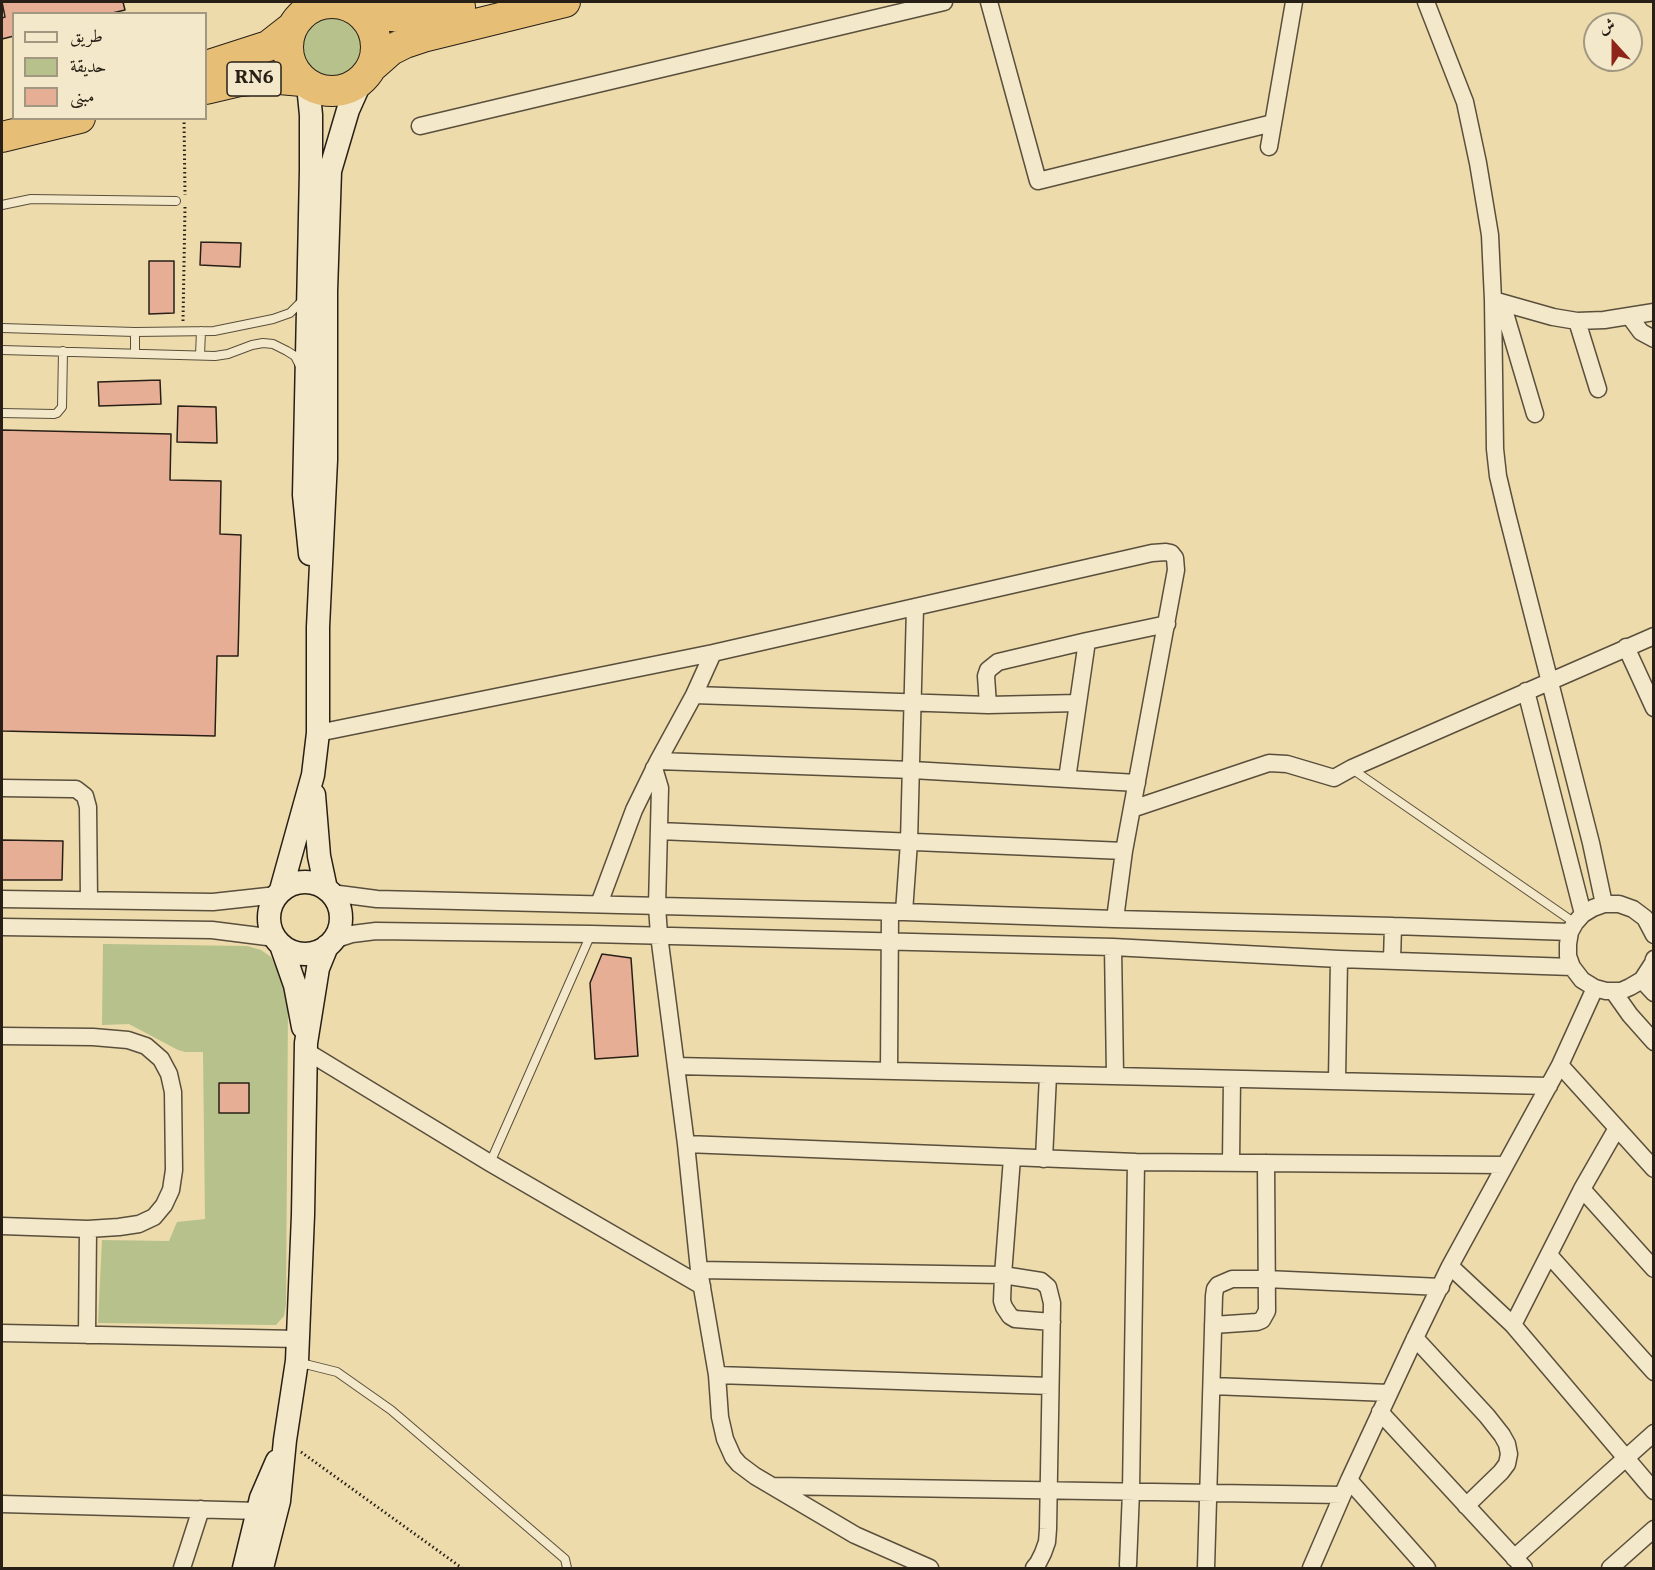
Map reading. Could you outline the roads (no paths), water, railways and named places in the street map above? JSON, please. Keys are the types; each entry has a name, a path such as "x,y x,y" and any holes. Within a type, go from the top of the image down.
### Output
{"highway":[{"name":"RN6","path":"207,66 268,46 304,13 321,4 333,3 406,17 428,15 483,2"},
{"name":"RN6","path":"207,89 240,81 268,78 305,83 321,90 335,91 349,88 391,50 405,43 565,2"},
{"path":"358,9 370,25 375,37 376,51 367,73"},
{"name":"RN6","path":"304,13 287,42 288,56 293,70 305,83"},
{"path":"2,137 72,120"}],"street":[{"path":"420,126 944,2"},
{"path":"989,2 1038,181 1273,123"},
{"path":"1269,147 1293,2"},
{"path":"1426,2 1465,102 1490,236 1498,302 1495,448 1498,476 1592,843 1604,904"},
{"path":"262,1569 279,1501 285,1440 297,1362 306,1047 318,968 337,933 340,922 337,902 329,891 319,856 313,775 318,733 318,627 326,460 326,291 330,171 348,110 367,73"},
{"path":"305,83 311,115 304,495 318,627"},
{"path":"1498,302 1577,321 1630,317 1653,312"},
{"path":"1498,302 1535,414"},
{"path":"1630,317 1641,332 1653,339"},
{"path":"1577,321 1598,389"},
{"path":"318,733 713,653 1152,553 1171,553 1176,563 1167,624 1124,851 1115,919"},
{"path":"889,1071 890,941 909,842 915,607"},
{"path":"988,705 986,676 988,670 998,662 1167,624"},
{"path":"1132,809 1269,763 1287,764 1334,778 1352,768 1653,636"},
{"path":"1067,779 1087,641"},
{"path":"1626,647 1653,708"},
{"path":"598,904 634,810 713,653"},
{"path":"1526,691 1576,923"},
{"path":"694,694 988,705 1078,703"},
{"path":"656,765 912,770 1137,783"},
{"path":"656,765 660,788 657,906 659,935 686,1144 700,1278 717,1375 722,1430 733,1457 746,1470 855,1535 930,1569"},
{"path":"313,775 279,893 271,905 268,916 270,927 278,941 295,985 306,1047 490,1163 700,1278 1004,1275 1041,1281 1048,1287 1053,1304 1047,1542 1034,1569"},
{"path":"2,788 76,789 84,796 88,807 89,900"},
{"path":"659,831 1124,851"},
{"path":"2,899 213,902 279,893 292,884 304,882 315,883 329,891 377,899 1393,926 1576,923"},
{"path":"1653,933 1645,918 1633,909 1619,904 1604,904 1593,908 1576,923 1568,944 1568,956 1572,967 1582,980 1595,988 1622,991 1642,980 1653,962"},
{"path":"1140,920 1140,949"},
{"path":"1392,960 1393,926"},
{"path":"2,927 212,930 278,941 288,949 303,953 312,953 352,934 376,931 659,935 1113,947 1572,967"},
{"path":"1113,947 1115,1076"},
{"path":"1337,1080 1339,958"},
{"path":"1642,980 1653,993"},
{"path":"1312,1568 1414,1338 1450,1266 1560,1065 1595,988"},
{"path":"1613,991 1653,1042"},
{"path":"2,1036 93,1037 128,1040 146,1046 161,1059 169,1074 173,1092 174,1170 171,1191 165,1205 154,1216 139,1224 88,1229 2,1226"},
{"path":"1560,1065 1653,1168"},
{"path":"676,1066 1549,1086"},
{"path":"1044,1159 1048,1076"},
{"path":"1231,1162 1232,1079"},
{"path":"1513,1325 1582,1189 1617,1128"},
{"path":"686,1144 1136,1162 1505,1165"},
{"path":"1012,1158 1002,1301 1010,1317 1052,1322"},
{"path":"1128,1565 1136,1162"},
{"path":"1213,1325 1250,1324 1262,1320 1267,1311 1266,1163"},
{"path":"1582,1189 1653,1269"},
{"path":"87,1335 88,1229"},
{"path":"1549,1255 1653,1372"},
{"path":"1450,1266 1513,1325 1653,1491"},
{"path":"1206,1569 1214,1296 1218,1285 1232,1280 1266,1279 1441,1287"},
{"path":"2,1333 298,1339"},
{"path":"1414,1338 1486,1416 1507,1444 1509,1454 1507,1464 1501,1473 1466,1506"},
{"path":"717,1375 1050,1386"},
{"path":"1212,1386 1389,1393"},
{"path":"1380,1412 1519,1563 1653,1433"},
{"path":"244,1569 261,1498 285,1440"},
{"path":"773,1486 1209,1493 1346,1488 1427,1569"},
{"path":"2,1504 259,1511"},
{"path":"182,1569 201,1509"},
{"path":"1610,1569 1653,1529"}],"lane":[{"path":"2,205 31,200 176,201"},
{"path":"2,328 135,332 214,331 273,319 290,313 301,303 309,289"},
{"path":"200,355 201,331"},
{"path":"135,332 135,353"},
{"path":"2,350 200,355 228,354 263,343 273,344 295,356 306,378"},
{"path":"2,413 57,413 62,407 63,351"},
{"path":"1352,768 1576,923"},
{"path":"490,1163 591,934"},
{"path":"297,1362 338,1372 391,1410 565,1559 567,1569"}]}
